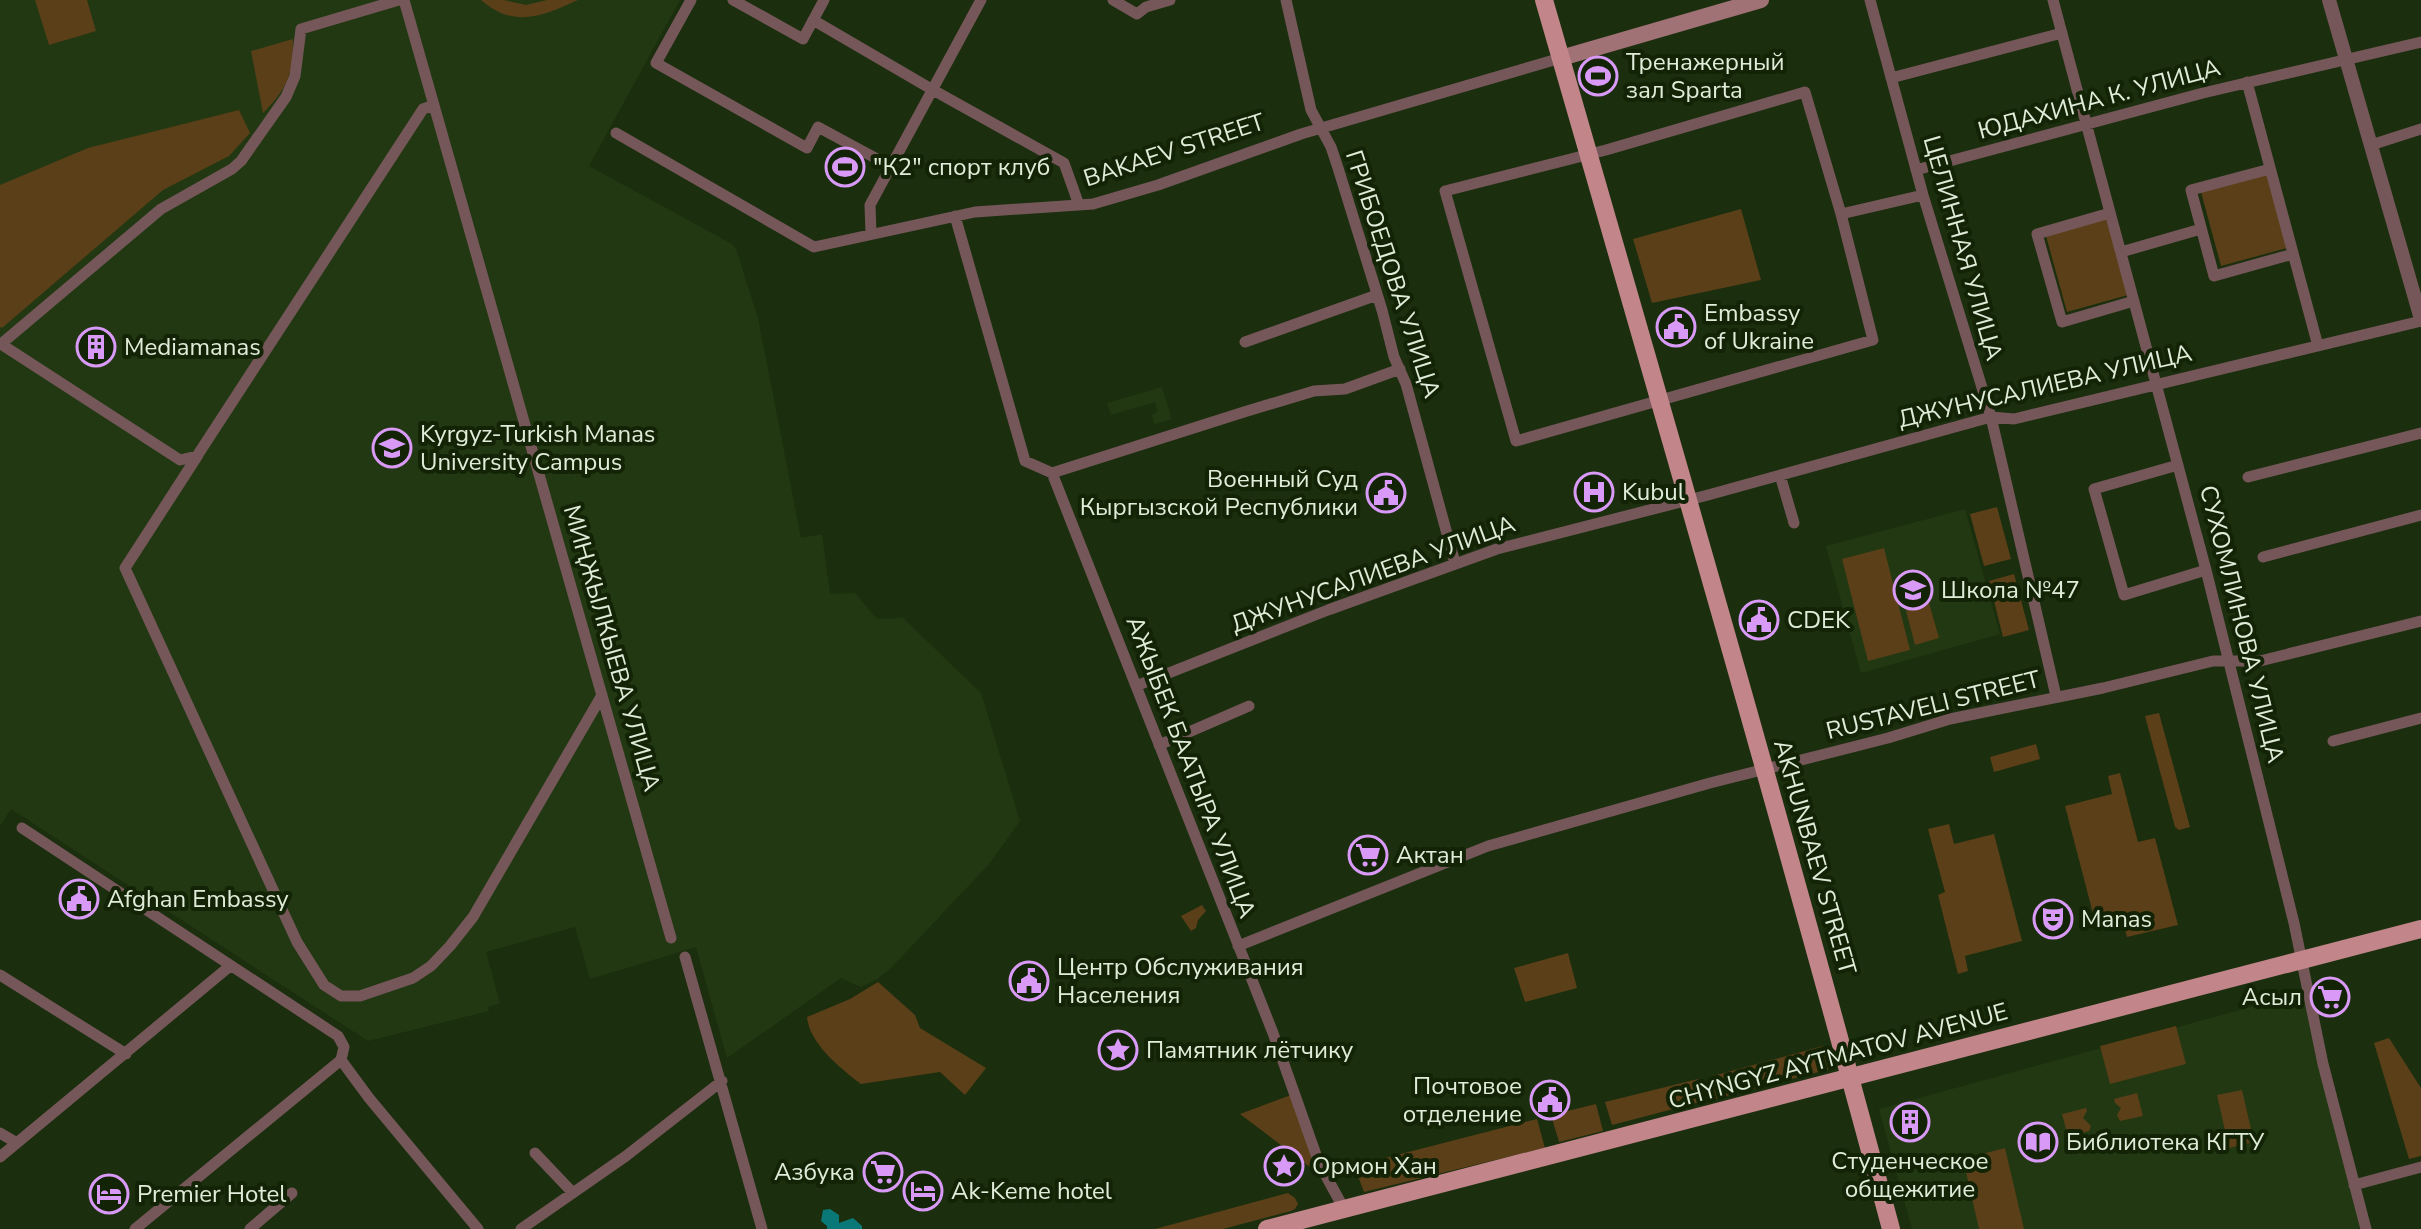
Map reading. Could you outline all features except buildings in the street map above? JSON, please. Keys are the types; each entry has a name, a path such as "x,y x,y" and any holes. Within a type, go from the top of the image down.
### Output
{"main road":[{"name":"AKHUNBAEV STREET","path":"1544,0 1689,499 1891,1229"},
{"name":"BAKAEV STREET","path":"1561,58 1761,0"},
{"name":"CHYNGYZ AYTMATOV AVENUE","path":"1267,1229 2421,929"}],"street":[{"name":"МИҢЖЫЛКЫЕВА УЛИЦА","path":"402,0 671,938"},
{"path":"203,447 197,456 180,460 1,344 161,209 241,161 286,97 295,76 301,29 402,0"},
{"path":"691,0 656,63 807,148 818,127 890,166"},
{"path":"733,0 803,39 824,0"},
{"path":"871,233 870,205 981,0"},
{"path":"1113,0 1137,14 1145,3 1170,0"},
{"name":"ГРИБОЕДОВА УЛИЦА","path":"1286,0 1311,110 1331,147 1338,168 1394,357 1406,384 1455,563"},
{"name":"ЦЕЛИННАЯ УЛИЦА","path":"1870,0 1923,195 1991,417 2056,696"},
{"name":"СУХОМЛИНОВА УЛИЦА","path":"2053,0 2206,570 2303,960 2323,1064 2366,1229"},
{"path":"2329,0 2421,320"},
{"path":"813,20 1064,163 1079,205"},
{"path":"1891,78 2062,33"},
{"name":"ЮДАХИНА К. УЛИЦА","path":"1916,170 2247,82 2421,42"},
{"name":"BAKAEV STREET","path":"616,133 814,247 975,212 1093,204 1320,129 1561,58"},
{"name":"ЮДАХИНА К. УЛИЦА","path":"2247,82 2318,346"},
{"path":"1805,92 1841,214 1873,340 1516,441 1445,191 1589,155 1805,92"},
{"path":"434,105 423,109 125,568 297,942 324,985 341,996 360,996 413,978 431,966 450,946 473,917 602,695"},
{"path":"2371,145 2421,129"},
{"path":"2270,169 2191,190 2201,229 2214,276 2293,254"},
{"path":"1841,214 1923,195"},
{"path":"2110,213 2037,234 2062,322 2134,301"},
{"path":"955,216 1025,461 1052,473 1314,391 1345,389 1400,369"},
{"path":"2121,252 2201,229"},
{"path":"1245,342 1377,295"},
{"name":"ДЖУНУСАЛИЕВА УЛИЦА","path":"1136,686 1497,549 1991,417 2014,419 2421,320"},
{"path":"2248,477 2421,433"},
{"path":"2178,465 2094,489 2124,595 2206,570"},
{"name":"АЖЫБЕК БААТЫРА УЛИЦА","path":"1052,473 1273,1033 1319,1163 1344,1209"},
{"path":"1780,475 1794,523"},
{"path":"2263,557 2421,515"},
{"name":"RUSTAVELI STREET","path":"1238,946 1488,846 1698,787 1950,719 2103,688 2213,661 2260,661 2421,621"},
{"path":"1159,745 1249,706"},
{"path":"2333,741 2421,718"},
{"path":"22,828 338,1036 344,1047 341,1060 135,1229"},
{"path":"685,957 762,1229"},
{"path":"0,1157 230,966"},
{"path":"0,975 126,1054"},
{"path":"341,1060 478,1229"},
{"path":"521,1229 662,1129 722,1081"},
{"path":"0,1133 17,1143"},
{"path":"535,1153 573,1193"},
{"path":"2354,1185 2421,1167"},
{"path":"250,1229 292,1193"}],"shaded area":[{"name":"Kyrgyz-Turkish Manas University Campus","path":"0,0 680,0 589,166 736,249 758,318 801,538 822,534 830,594 855,593 877,619 903,618 981,693 1020,821 990,863 891,968 861,987 841,978 727,1058 696,947 590,979 575,927 486,952 500,1003 488,1007 489,1011 368,1041 11,809 0,826"},
{"path":"35,0 87,0 96,31 49,45"},
{"path":"481,0 504,0 526,5 547,0 578,0 541,15 517,17 493,9"},
{"path":"293,39 287,80 263,113 251,51"},
{"path":"239,110 250,133 229,156 163,190 0,327 0,185 88,148"},
{"path":"2267,174 2287,248 2221,266 2201,192"},
{"path":"1741,209 1761,280 1652,303 1633,239"},
{"path":"2107,219 2128,295 2067,312 2046,236"},
{"path":"1162,387 1172,419 1154,424 1152,415 1158,412 1155,402 1111,415 1107,403"},
{"path":"1997,507 2011,559 1984,566 1970,514"},
{"name":"Школа №47","path":"1965,509 2000,634 1861,673 1826,546"},
{"path":"1884,548 1910,650 1868,661 1842,559"},
{"path":"2014,574 2029,630 2003,637 1989,581"},
{"path":"1927,596 1939,638 1915,645 1904,603"},
{"path":"2159,713 2190,827 2179,830 2175,827 2145,716"},
{"path":"2036,744 2040,759 1994,772 1990,757"},
{"path":"2120,773 2138,842 2155,838 2178,925 2127,937 2123,923 2097,929 2065,806 2112,794 2108,776"},
{"path":"1949,824 1954,844 1994,834 2022,941 1965,956 1968,971 1958,974 1938,895 1945,892 1928,829"},
{"path":"1202,905 1206,911 1191,931 1181,916"},
{"path":"1568,953 1577,988 1525,1002 1514,968"},
{"path":"878,982 915,1015 920,1028 986,1068 965,1095 940,1072 861,1084 820,1046 807,1017 850,999"},
{"path":"2302,993 2364,1227 1912,1229 1879,1109"},
{"path":"2176,1026 2186,1064 2110,1084 2100,1046"},
{"path":"2389,1038 2421,1088 2421,1156 2409,1159 2374,1043"},
{"path":"1823,1046 1830,1069 1715,1099 1709,1077"},
{"path":"1698,1079 1704,1101 1612,1125 1605,1102"},
{"path":"2242,1090 2254,1142 2229,1148 2217,1095"},
{"path":"2137,1093 2143,1116 2120,1121 2117,1115 2121,1108 2114,1099"},
{"path":"1291,1095 1317,1166 1311,1168 1240,1114"},
{"path":"1596,1104 1603,1131 1559,1142 1551,1115"},
{"path":"2086,1108 2083,1118 2091,1126 2089,1131 2068,1137 2062,1114"},
{"path":"1537,1119 1545,1148 1364,1192 1354,1166"},
{"path":"2005,1148 2024,1229 1979,1229 1963,1159"},
{"path":"1288,1193 1298,1204 1291,1211 1223,1229 1155,1229"}],"water":[{"path":"830,1209 839,1215 839,1223 853,1218 862,1229 827,1229 821,1221 823,1210"}],"place":[{"name":"Тренажерный зал Sparta","path":"1598,76"},
{"name":"\"К2\" спорт клуб","path":"845,167"},
{"name":"Embassy of Ukraine","path":"1676,327"},
{"name":"Mediamanas","path":"96,347"},
{"name":"Kyrgyz-Turkish Manas University Campus","path":"392,448"},
{"name":"Kubul","path":"1594,492"},
{"name":"Военный Суд Кыргызской Республики","path":"1386,493"},
{"name":"Школа №47","path":"1913,590"},
{"name":"CDEK","path":"1759,620"},
{"name":"Актан","path":"1368,855"},
{"name":"Afghan Embassy","path":"79,899"},
{"name":"Manas","path":"2053,919"},
{"name":"Центр Обслуживания Населения","path":"1029,981"},
{"name":"Асыл","path":"2330,997"},
{"name":"Памятник лётчику","path":"1118,1050"},
{"name":"Почтовое отделение","path":"1550,1100"},
{"name":"Студенческое общежитие","path":"1910,1122"},
{"name":"Библиотека КГТУ","path":"2038,1142"},
{"name":"Ормон Хан","path":"1284,1166"},
{"name":"Азбука","path":"883,1172"},
{"name":"Ak-Keme hotel","path":"923,1191"},
{"name":"Premier Hotel","path":"109,1194"}]}
